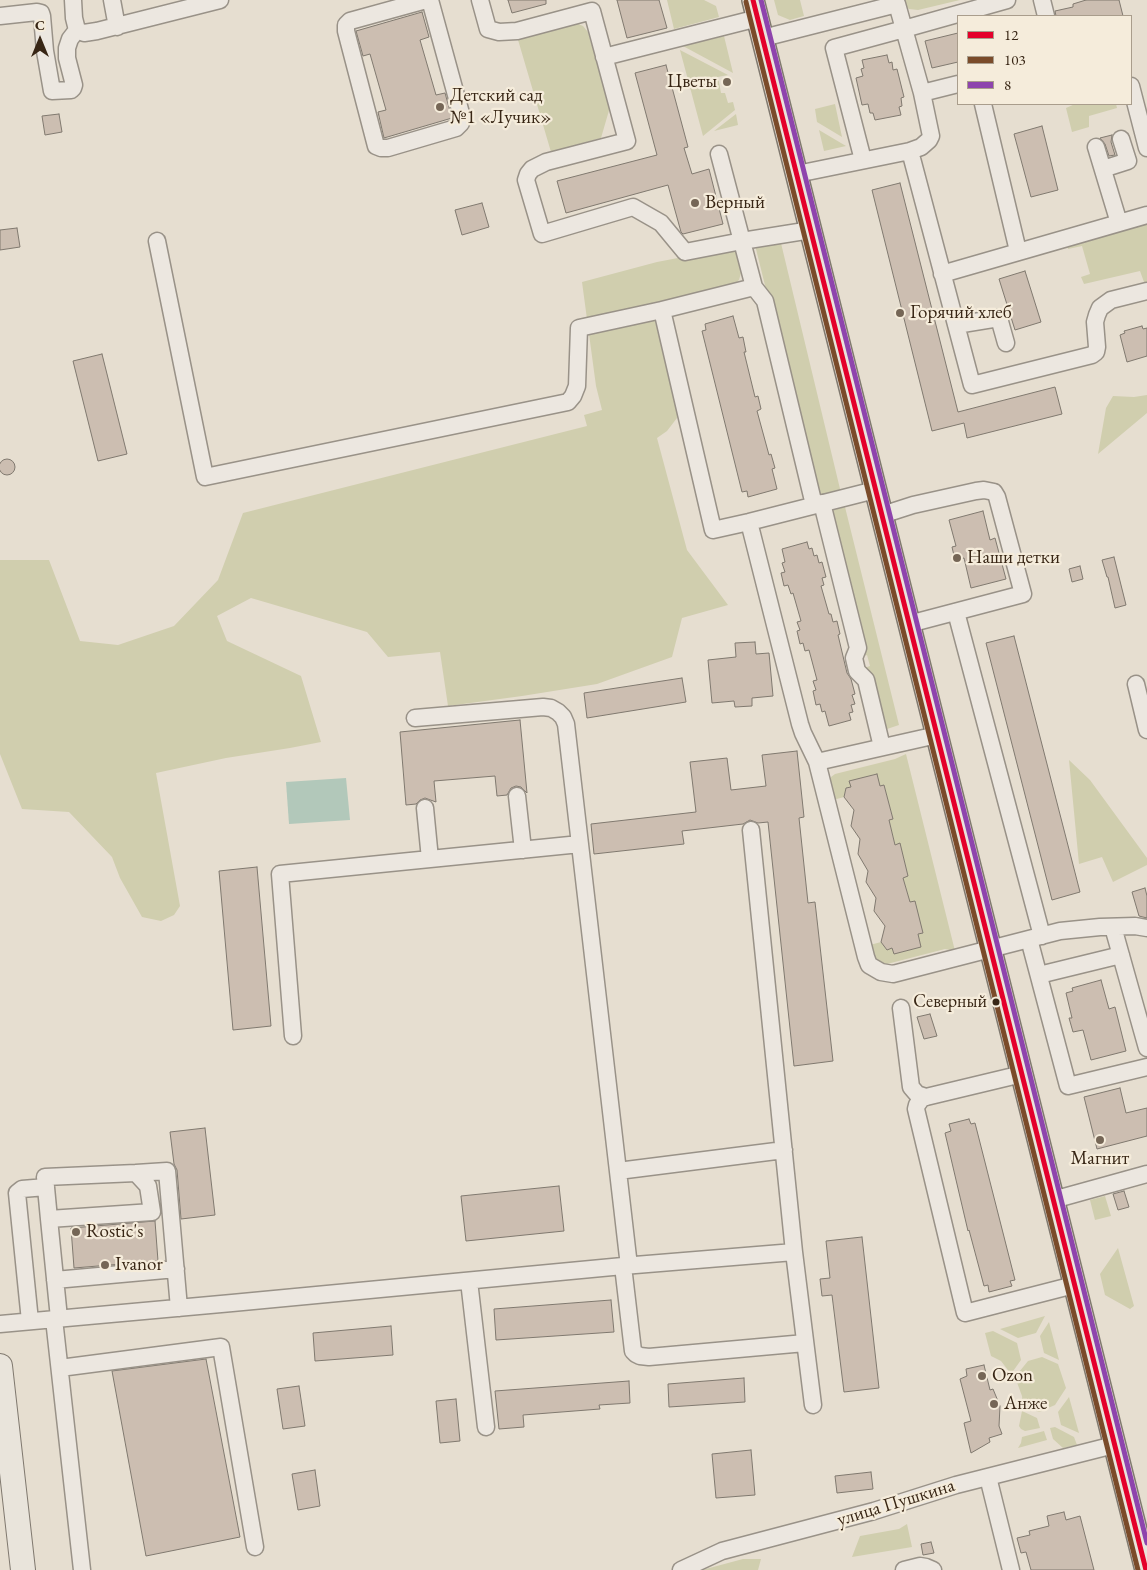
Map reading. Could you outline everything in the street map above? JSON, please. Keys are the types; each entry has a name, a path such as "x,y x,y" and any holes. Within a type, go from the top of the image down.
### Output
{"highway":[{"path":"0,1366 23,1570"}],"main road":[{"path":"758,19 1146,1570"}],"street":[{"path":"73,0 77,30"},
{"path":"112,0 117,27"},
{"path":"77,30 84,33 117,27 220,0"},
{"path":"426,0 350,21 346,25 376,146 381,148 388,148 456,128 461,123 462,117 430,0"},
{"path":"480,0 488,29 500,32 517,31 592,11 627,141 546,162 532,168 526,180 542,234 633,207 661,223 685,252 811,230"},
{"path":"1042,0 1046,15"},
{"path":"863,160 834,48 1003,1"},
{"path":"604,57 758,19 897,2 922,93 931,136 929,140 921,147 910,151 797,174"},
{"path":"0,16 40,13 42,16 52,91 71,90 73,88 67,48 70,38 77,30"},
{"path":"922,93 957,84"},
{"path":"1132,90 1147,148"},
{"path":"983,105 1018,251"},
{"path":"1103,169 1128,161 1121,139"},
{"path":"1096,146 1119,223"},
{"path":"910,151 972,385 1092,355 1098,347 1095,322 1100,308 1111,300 1147,291"},
{"path":"719,154 754,287 765,301 858,648 854,658 857,672 866,680 882,748"},
{"path":"942,274 1147,215"},
{"path":"158,241 205,477 568,402 573,396 576,386 579,328 754,287"},
{"path":"662,310 713,530 875,490"},
{"path":"956,325 999,318 1006,343"},
{"path":"882,515 913,505 976,491 994,492 997,497 1023,594 909,624"},
{"path":"749,522 803,733 817,762 869,965 880,972 893,974 1060,931 1114,926 1147,928"},
{"path":"956,612 1036,937 1039,975 1068,1086 1147,1067"},
{"path":"1136,684 1147,730"},
{"path":"415,718 536,707 550,708 558,712 566,724 618,1171 634,1351 640,1356 649,1357 805,1343"},
{"path":"817,762 937,735"},
{"path":"517,796 523,850"},
{"path":"425,808 430,859"},
{"path":"751,830 794,1252 813,1405"},
{"path":"293,1036 280,874 580,844"},
{"path":"1114,926 1147,1048"},
{"path":"1039,975 1121,955"},
{"path":"901,1008 911,1086 917,1094 926,1097"},
{"path":"1022,1074 926,1097 919,1101 916,1109 965,1314 1074,1285"},
{"path":"618,1171 784,1150"},
{"path":"30,1321 17,1193 22,1189 45,1182 136,1173 166,1171 179,1308"},
{"path":"49,1219 152,1212 148,1186 136,1173"},
{"path":"1052,1200 1147,1174"},
{"path":"45,1182 55,1280 60,1368 82,1570"},
{"path":"0,1324 794,1252"},
{"path":"55,1280 176,1269"},
{"path":"469,1281 486,1427"},
{"path":"60,1368 221,1347 255,1547"},
{"name":"улица Пушкина","path":"681,1570 722,1551 874,1511 949,1486 1114,1445"},
{"path":"988,1477 1011,1570"},
{"path":"904,1570 920,1566 933,1570"}],"shaded area":[{"path":"667,0 704,0 716,6 719,17 674,29"},
{"path":"774,0 800,0 804,16 790,20 778,15"},
{"path":"903,0 960,0 918,10 909,9 905,6"},
{"path":"576,23 583,26 588,32 610,107 601,138 551,152 516,33"},
{"path":"724,36 733,73 683,46"},
{"path":"680,50 728,75 718,77 721,93 725,93 728,103 733,102 735,110 703,136"},
{"path":"835,104 842,137 817,122 815,109"},
{"path":"1073,105 1116,105 1117,108 1089,116 1089,127 1072,132 1066,108"},
{"path":"736,114 738,125 714,131"},
{"path":"819,130 846,146 824,151"},
{"path":"1147,222 1147,284 1144,282 1140,271 1084,284 1081,277 1090,274 1082,246 1068,249 1067,245"},
{"path":"780,239 841,493 822,496 815,487 755,245"},
{"path":"735,247 741,273 739,280 732,286 651,306 679,412 677,418 667,431 657,438 687,550 728,605 682,618 672,657 597,684 448,706 440,652 388,657 367,632 251,598 217,616 227,641 301,676 321,742 226,758 156,773 180,906 174,915 161,921 142,917 120,878 112,857 69,812 22,809 0,754 0,560 49,560 80,641 118,645 174,626 218,580 243,513 587,426 584,415 602,410 596,386 582,282 657,262"},
{"path":"1147,395 1147,413 1098,454 1106,408 1113,396 1134,397"},
{"path":"845,507 899,725 887,729 874,681 861,669 870,666 867,655 858,658 830,511"},
{"path":"906,754 955,951 945,949 887,964 876,961 870,945 881,942 887,950 892,948 894,954 921,947 918,934 923,933 910,902 903,878 908,876 900,844 895,845 889,820 893,819 884,785 880,786 876,774 850,781 851,787 846,788 844,797 833,800 829,785 831,777 835,774 895,759"},
{"path":"1069,760 1090,780 1147,858 1147,865 1113,882 1102,857 1079,864"},
{"path":"346,778 350,820 289,824 286,782"},
{"path":"1105,1196 1111,1216 1095,1220 1090,1200"},
{"path":"1118,1248 1134,1306 1130,1309 1105,1295 1100,1274"},
{"path":"1045,1316 1036,1333 1018,1338 1000,1329"},
{"path":"1049,1322 1059,1360 1044,1353 1040,1336"},
{"path":"993,1331 1017,1343 1021,1360 1011,1374 1001,1361 991,1356 985,1333"},
{"path":"1042,1357 1058,1364 1066,1388 1055,1405 1039,1412 1023,1405 1022,1396 1015,1377 1028,1361"},
{"path":"1069,1397 1079,1433 1061,1425 1058,1412"},
{"path":"1022,1411 1037,1418 1040,1428 1025,1431 1021,1429 1019,1426"},
{"path":"1055,1427 1074,1437 1077,1445 1063,1448 1053,1439 1050,1428"},
{"path":"1044,1431 1047,1440 1018,1448 1022,1437"},
{"path":"907,1524 912,1547 852,1557 860,1536 899,1529"},
{"path":"743,1559 761,1559 758,1570 702,1570"}],"building":[{"path":"508,0 546,0 546,4 512,13"},
{"path":"617,0 659,0 667,28 627,38"},
{"path":"1086,0 1119,0 1123,15 1056,15 1055,11 1073,7 1073,4"},
{"path":"422,12 429,37 420,40 436,95 445,93 452,118 384,138 378,112 386,110 370,54 363,56 356,31"},
{"path":"957,33 957,62 932,68 925,41"},
{"path":"887,55 889,63 892,62 893,70 897,69 904,97 901,98 902,106 899,107 901,115 875,120 873,113 870,113 868,104 862,105 856,78 863,76 861,69 864,68 862,60"},
{"path":"666,65 688,147 684,148 692,174 709,169 723,224 683,234 668,185 566,213 557,181 657,155 635,73"},
{"path":"59,114 62,132 45,135 42,116"},
{"path":"1042,126 1058,190 1031,197 1014,134"},
{"path":"1112,135 1111,142 1115,155 1109,156 1105,144 1100,138"},
{"path":"900,183 958,412 1055,387 1062,414 967,438 964,423 932,431 872,190"},
{"path":"482,203 489,227 462,235 455,210"},
{"path":"17,228 20,247 0,250 0,230"},
{"path":"1025,271 1041,322 1015,330 999,279"},
{"path":"733,316 739,338 743,337 746,352 744,352 755,397 758,396 761,409 757,411 769,455 771,454 775,468 772,469 777,489 748,497 747,491 742,492 702,331 706,330 705,324"},
{"path":"1142,326 1143,329 1147,328 1147,356 1127,362 1120,335 1125,333 1124,331"},
{"path":"102,354 127,454 98,461 73,361"},
{"path":"7,459 15,467 7,475 -1,467"},
{"path":"983,511 990,540 995,538 1006,579 971,588 964,558 955,560 952,547 956,546 949,520"},
{"path":"807,542 809,549 812,548 814,556 817,555 819,563 822,562 826,577 822,578 824,585 821,586 829,614 831,614 833,622 837,621 840,634 838,635 847,673 851,679 855,694 852,695 855,704 851,705 853,712 849,713 851,720 829,726 825,711 822,712 820,704 816,705 813,691 816,690 813,681 817,680 809,650 805,651 803,643 800,644 797,631 800,630 797,622 801,621 793,593 791,594 788,585 784,586 781,573 785,572 782,563 785,562 782,549"},
{"path":"1114,557 1126,605 1115,608 1102,560"},
{"path":"1080,566 1083,579 1072,582 1069,569"},
{"path":"1014,636 1080,892 1052,900 986,643"},
{"path":"755,642 756,654 769,653 773,696 752,698 752,706 735,707 734,701 712,703 708,660 736,657 735,643"},
{"path":"682,678 686,702 587,718 584,693"},
{"path":"520,720 527,793 521,787 516,786 511,788 507,795 497,796 495,776 434,781 436,802 425,798 416,804 406,805 400,732"},
{"path":"797,751 804,817 799,818 808,903 815,902 833,1061 794,1066 768,822 758,823 750,820 743,824 682,831 684,844 594,854 591,824 696,812 690,762 727,758 731,790 766,786 762,755"},
{"path":"877,774 880,786 884,785 893,819 889,820 895,845 900,843 908,876 903,878 910,902 915,901 923,933 918,934 921,947 894,954 892,948 887,950 881,942 885,926 874,911 876,898 866,882 868,871 858,854 860,839 851,826 854,810 844,797 846,788 851,787 849,781"},
{"path":"257,867 271,1026 233,1030 219,871"},
{"path":"1145,888 1147,918 1139,916 1132,892"},
{"path":"1101,980 1109,1009 1115,1007 1126,1051 1091,1060 1083,1030 1073,1032 1066,993 1073,991 1072,988"},
{"path":"930,1014 937,1036 924,1039 917,1017"},
{"path":"1120,1088 1126,1113 1147,1108 1147,1136 1097,1149 1084,1097"},
{"path":"969,1119 971,1124 975,1123 1015,1280 1010,1281 1012,1286 989,1292 988,1285 984,1286 968,1231 945,1133 951,1131 949,1124"},
{"path":"205,1128 215,1215 181,1219 177,1170 174,1164 170,1132"},
{"path":"559,1186 564,1231 466,1241 461,1196"},
{"path":"1124,1191 1129,1207 1118,1210 1113,1194"},
{"path":"155,1221 158,1261 74,1268 71,1228"},
{"path":"862,1237 879,1388 844,1392 832,1295 822,1296 820,1279 830,1278 826,1241"},
{"path":"611,1300 614,1332 496,1340 494,1309"},
{"path":"391,1326 393,1355 315,1361 313,1333"},
{"path":"206,1359 240,1537 146,1556 112,1371"},
{"path":"984,1365 990,1390 993,1389 1000,1406 999,1426 1002,1434 989,1438 990,1442 971,1453 964,1423 971,1421 960,1379 967,1376 966,1369"},
{"path":"744,1378 745,1402 669,1407 668,1384"},
{"path":"629,1381 630,1403 599,1405 600,1409 523,1415 524,1427 499,1429 495,1391"},
{"path":"299,1386 305,1426 283,1429 277,1389"},
{"path":"456,1399 460,1441 440,1443 436,1401"},
{"path":"751,1450 755,1495 716,1498 712,1454"},
{"path":"315,1470 320,1506 298,1510 292,1474"},
{"path":"871,1472 873,1489 837,1493 835,1476"},
{"path":"1064,1512 1066,1520 1080,1516 1094,1570 1031,1570 1026,1552 1021,1553 1017,1538 1030,1535 1029,1531 1049,1526 1047,1516"},
{"path":"931,1542 934,1553 923,1555 921,1544"}],"transit line":[{"name":"12","path":"753,0 1146,1570"},
{"name":"8","path":"761,0 1147,1543"},
{"name":"103","path":"746,2 1138,1570"}],"place":[{"name":"Цветы","path":"727,82"},
{"name":"Детский сад №1 «Лучик»","path":"440,107"},
{"name":"Верный","path":"695,203"},
{"name":"Горячий хлеб","path":"900,313"},
{"name":"Наши детки","path":"957,558"},
{"name":"Северный","path":"996,1002"},
{"name":"Магнит","path":"1100,1140"},
{"name":"Rostic's","path":"76,1232"},
{"name":"Ivanor","path":"105,1265"},
{"name":"Ozon","path":"982,1376"},
{"name":"Анже","path":"994,1404"}]}
